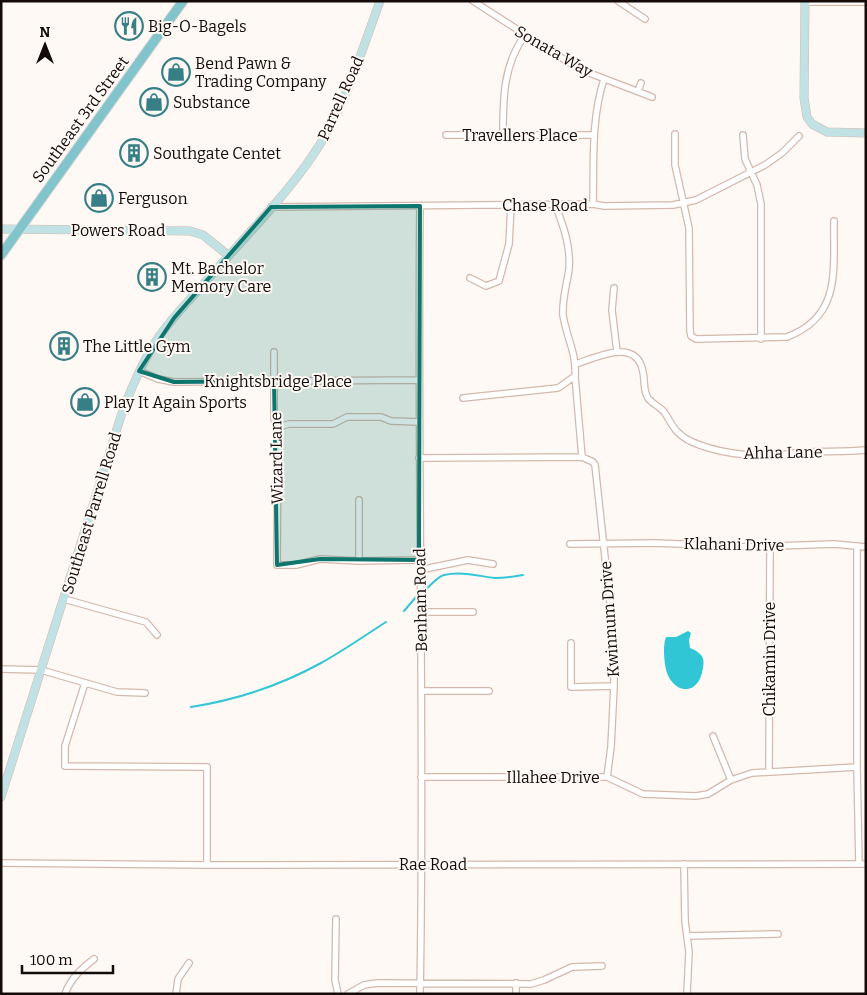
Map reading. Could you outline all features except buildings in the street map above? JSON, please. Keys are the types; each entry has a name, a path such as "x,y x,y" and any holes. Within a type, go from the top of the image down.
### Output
{"main road":[{"name":"Southeast 3rd Street","path":"1,255 183,1"}],"street":[{"name":"Parrell Road","path":"228,255 311,158 335,117 380,1"},
{"name":"Sonata Way","path":"473,1 579,69 652,96"},
{"path":"618,1 644,19"},
{"path":"866,2 805,2 804,98 807,117 812,124 827,132 866,133"},
{"path":"503,134 503,95 507,73 513,54 525,35"},
{"path":"593,204 594,135 598,97 604,79"},
{"path":"638,92 641,83"},
{"path":"675,134 674,159 689,228 689,325 691,336 696,339 787,337 800,332 812,324 831,292 834,221"},
{"name":"Travellers Place","path":"446,135 594,135"},
{"path":"743,135 743,152 757,185 761,204 761,339"},
{"name":"Chase Road","path":"271,207 555,204 593,204 604,206 673,205 696,200 751,172 782,153 799,136"},
{"path":"420,458 582,457 576,364 564,322 563,310 569,268 568,242 555,204"},
{"path":"470,278 486,286 500,282 510,244 511,205"},
{"name":"Benham Road","path":"420,206 418,380 421,612 420,994"},
{"name":"Powers Road","path":"1,229 190,231 202,235 228,255"},
{"name":"Southeast Parrell Road","path":"1,797 4,776 64,600 121,416 139,371 166,327 228,255"},
{"path":"576,364 617,352 612,310 614,288"},
{"name":"Ahha Lane","path":"617,352 624,351 632,354 638,360 643,370 645,391 648,399 663,410 677,432 687,440 704,447 723,452 758,455 866,450"},
{"name":"Wizard Lane","path":"274,352 274,419 278,427 277,565 296,565 320,559 359,561"},
{"name":"Knightsbridge Place","path":"139,371 158,379 174,382 418,380"},
{"path":"463,398 558,388 576,376"},
{"path":"278,427 289,424 332,424 347,417 381,417 391,421 419,422"},
{"name":"Kwinnum Drive","path":"582,457 593,462 597,472 612,622 614,686 607,776"},
{"path":"359,500 359,561 419,560"},
{"name":"Klahani Drive","path":"570,544 682,543 770,547 834,544 866,547"},
{"name":"Chikamin Drive","path":"769,771 770,547"},
{"path":"857,547 857,767 863,864"},
{"path":"420,570 468,560 493,564"},
{"path":"64,600 146,622 158,635"},
{"path":"421,612 473,612"},
{"path":"571,642 571,686 614,686"},
{"path":"1,669 41,670 117,692 145,693"},
{"path":"85,684 65,746 64,766 207,767 207,865"},
{"path":"420,691 489,691"},
{"path":"712,736 731,780"},
{"name":"Illahee Drive","path":"420,777 607,776 643,794 696,796 708,794 731,780 752,773 857,767"},
{"name":"Rae Road","path":"1,863 207,865 863,864"},
{"path":"684,864 685,920 689,952 687,994"},
{"path":"336,918 335,980 338,994"},
{"path":"687,936 778,934"},
{"path":"66,994 68,985 77,973 94,959"},
{"path":"176,994 178,979 189,963"},
{"path":"348,994 364,986 377,983 531,984 572,967 602,966"},
{"path":"516,983 516,994"}],"highlighted area":[{"path":"420,206 419,560 320,559 277,565 274,381 174,382 139,371 174,318 271,207"}],"water":[{"path":"688,631 691,633 689,640 690,648 701,655 704,664 700,678 695,685 690,689 683,689 677,686 667,674 664,647 666,637 676,637"}],"waterway":[{"path":"425,590 439,577 450,574 495,578 523,575"},
{"path":"404,611 416,597"},
{"path":"191,707 241,696 274,685 306,671 386,622"}],"place":[{"name":"Big-O-Bagels","path":"129,26"},
{"name":"Bend Pawn & Trading Company","path":"176,72"},
{"name":"Substance","path":"154,102"},
{"name":"Southgate Centet","path":"134,153"},
{"name":"Ferguson","path":"99,198"},
{"name":"Mt. Bachelor Memory Care","path":"152,277"},
{"name":"The Little Gym","path":"64,346"},
{"name":"Play It Again Sports","path":"85,402"}]}
